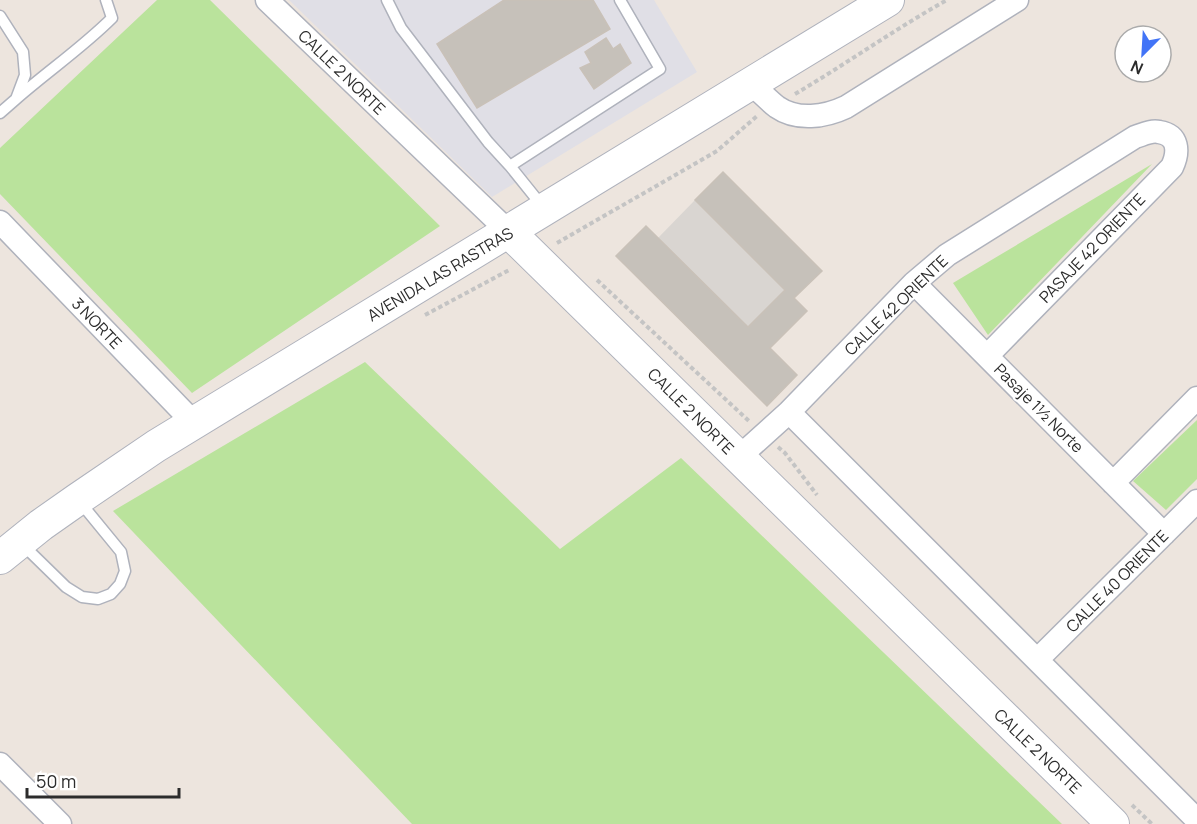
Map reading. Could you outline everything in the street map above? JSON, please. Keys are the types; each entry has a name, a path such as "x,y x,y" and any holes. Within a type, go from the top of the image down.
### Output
{"main road":[{"name":"AVENIDA LAS RASTRAS","path":"10,550 78,499 194,423 888,0"},
{"name":"CALLE 2 NORTE","path":"528,220 545,250 738,458 1120,812"}],"street":[{"name":"CALLE 2 NORTE","path":"267,0 528,220"},
{"path":"752,84 776,105 792,114 806,116 834,113 1017,0"},
{"name":"CALLE 42 ORIENTE","path":"738,458 789,412 914,283 947,255 1135,137 1159,131 1167,135"},
{"name":"PASAJE 42 ORIENTE","path":"987,356 1172,167 1177,144 1167,135"},
{"name":"3 NORTE","path":"0,222 194,423"},
{"name":"Pasaje 1½ Norte","path":"914,283 1164,534"},
{"path":"1113,483 1197,398"},
{"path":"789,412 1037,660 1194,810"},
{"name":"CALLE 40 ORIENTE","path":"1037,660 1197,501"},
{"path":"0,764 60,824"}],"lane":[{"path":"0,113 112,18 106,0"},
{"path":"387,0 401,28 488,142 510,166 528,220"},
{"path":"510,166 660,69 620,0"},
{"path":"0,16 23,52 25,75 16,99"},
{"path":"10,550 82,597 98,599 111,594 120,584 125,571 121,552 78,499"}],"path":[{"path":"418,318 545,250 717,151 755,118 947,0"},
{"path":"528,220 545,250"},
{"path":"592,275 785,453 823,501"},
{"path":"1120,812 1152,824"}],"shaded area":[{"path":"289,0 654,0 697,72 492,197"},
{"path":"695,200 785,290 748,327 658,238"}],"green space":[{"path":"157,0 210,0 440,226 192,393 0,194 0,148"},
{"path":"1152,164 988,335 953,283"},
{"path":"365,362 560,549 681,458 1062,824 412,824 113,511"},
{"path":"1197,420 1197,479 1166,510 1133,481"}],"building":[{"path":"504,0 593,0 610,29 477,108 437,44"},
{"path":"606,38 613,49 620,44 631,63 594,89 580,68 591,63 585,52"},
{"path":"723,172 822,271 794,298 807,311 770,348 797,375 767,406 616,256 646,226 748,327 785,290 695,200"}]}
